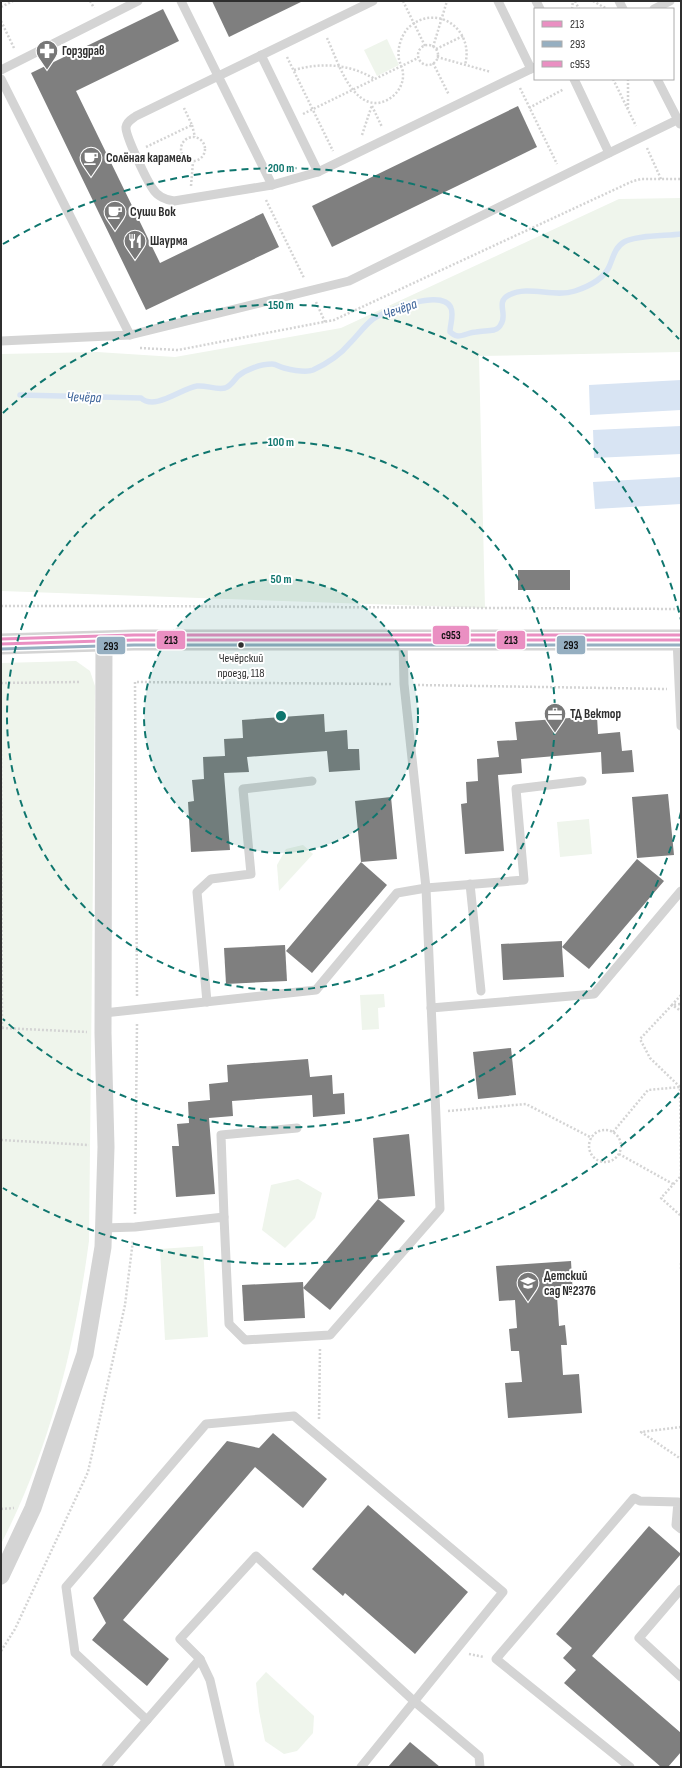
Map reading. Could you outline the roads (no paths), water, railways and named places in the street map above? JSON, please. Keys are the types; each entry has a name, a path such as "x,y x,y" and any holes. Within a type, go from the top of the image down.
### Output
{"street":[{"path":"1,644 104,640 679,640"},
{"path":"1,1576 34,1508 85,1354 103,1247 106,1146 103,1033 104,640"}],"lane":[{"path":"1,70 138,1"},
{"path":"181,1 272,186"},
{"path":"373,1 129,121 126,128 128,138 153,190 160,196 174,201 272,186 318,172 533,68 498,1"},
{"path":"656,8 670,1"},
{"path":"261,56 318,172"},
{"path":"1,78 130,335"},
{"path":"1,341 130,335 349,281 609,153 679,122 658,80"},
{"path":"574,81 609,153"},
{"path":"297,1128 221,1135 229,1324 245,1340 330,1335 440,1209 426,888 404,684 403,639"},
{"path":"679,640 681,726"},
{"path":"207,1002 197,892 211,879 250,874 243,790 312,781"},
{"path":"104,1014 316,990 397,893 426,888 524,880 516,789 582,781"},
{"path":"470,884 481,991"},
{"path":"431,1008 594,994 681,891"},
{"path":"104,1228 135,1227 224,1217"},
{"path":"147,1720 74,1653 66,1587 206,1424 294,1416 503,1592 415,1702 360,1767"},
{"path":"630,1767 496,1659 634,1498 640,1501 678,1502 676,1524 681,1529"},
{"path":"230,1767 210,1680 200,1659 180,1639 256,1556 415,1702 479,1756 480,1767"},
{"path":"681,1589 639,1638 681,1677"},
{"path":"106,1767 200,1659"}],"water":[{"path":"681,380 681,410 590,415 589,385"},
{"path":"681,426 681,454 594,458 593,430"},
{"path":"681,477 681,504 595,509 593,482"}],"waterway":[{"name":"Чечёра","path":"20,395 141,398 154,402 169,398 197,386 225,388 242,373 268,364 274,364 295,370 310,371 323,365 338,355 373,319 401,306 426,300 446,302 452,311 450,332 457,336 474,332 494,330 501,325 503,320 503,301 509,295 525,291 558,293 575,291 589,285 603,276 609,267 616,250 624,242 643,237 681,234"}],"place":[{"name":"Горздрав","path":"47,70"},
{"name":"Солёная карамель","path":"91,178"},
{"name":"Суши Вок","path":"115,232"},
{"name":"Шаурма","path":"135,260"},
{"name":"Чечёрский проезд, 118","path":"241,645"},
{"name":"ТД Вектор","path":"555,734"},
{"name":"Детский сад №2376","path":"528,1302"}]}
